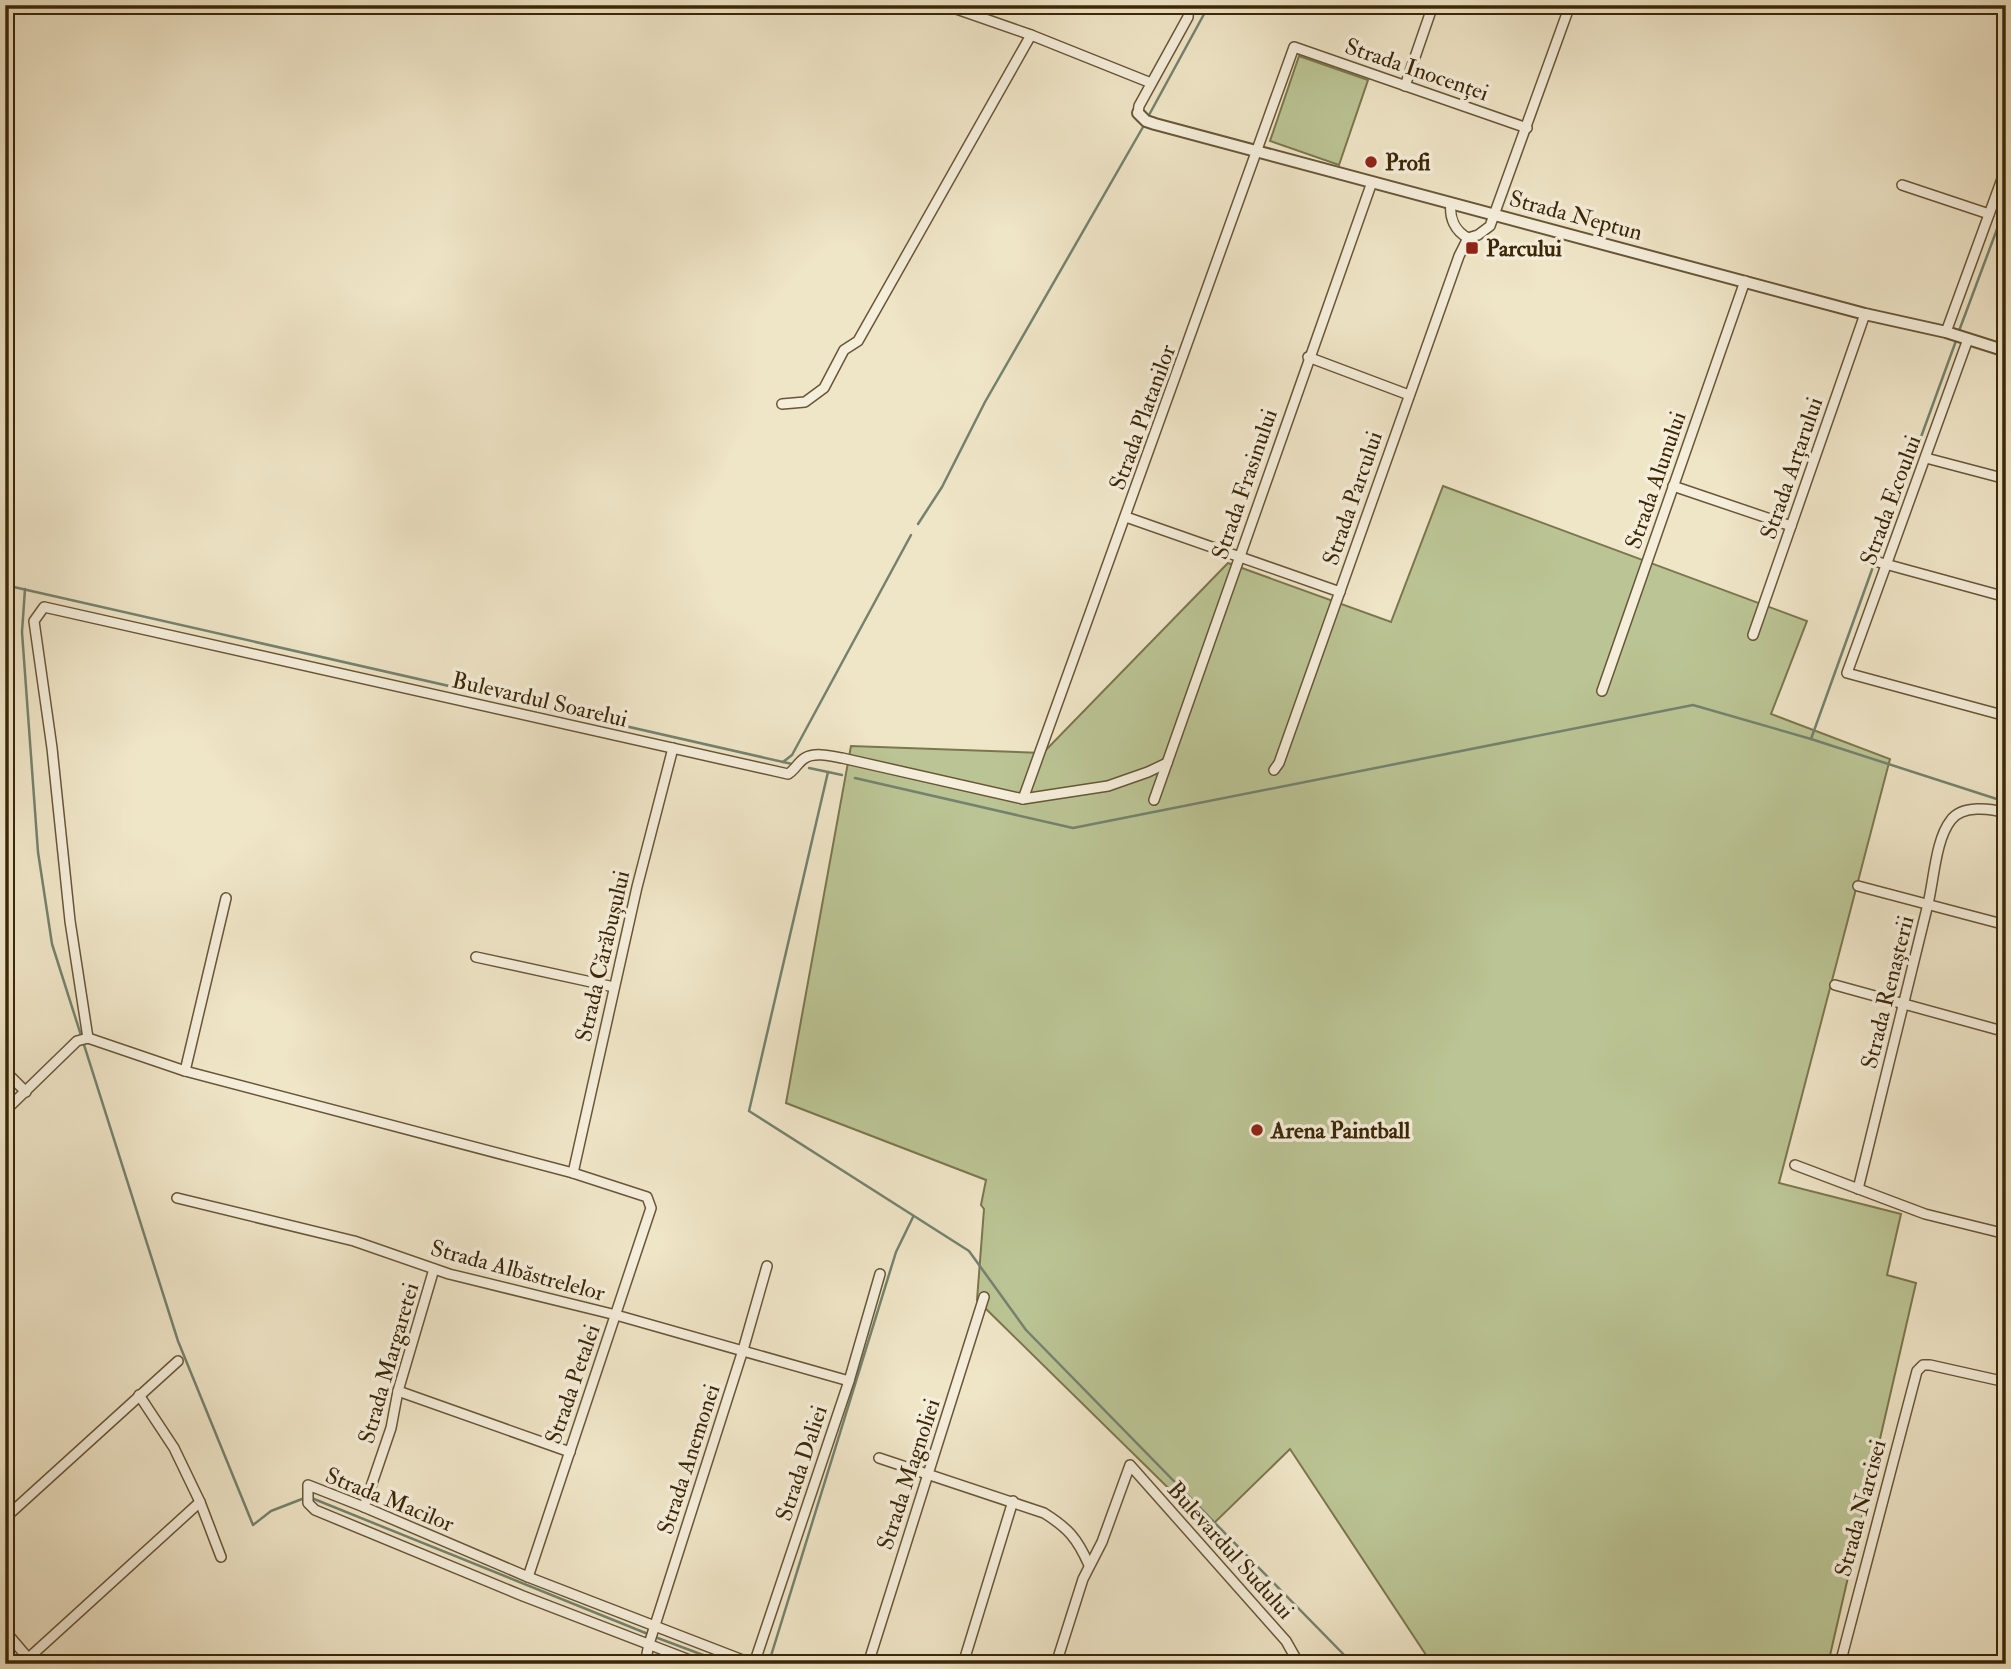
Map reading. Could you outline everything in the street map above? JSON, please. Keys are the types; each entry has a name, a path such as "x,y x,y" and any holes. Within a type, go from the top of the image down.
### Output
{"street":[{"path":"945,5 1031,35 1151,83"},
{"path":"1138,113 1139,106 1188,17 1189,5"},
{"path":"1405,86 1433,5"},
{"name":"Strada Parcului","path":"1274,770 1279,763 1459,257 1468,238 1478,236 1490,226 1496,215 1570,5"},
{"path":"782,404 805,402 824,388 844,350 858,341 1031,35"},
{"name":"Strada Inocenței","path":"1294,47 1527,128"},
{"name":"Strada Platanilor","path":"1023,799 1294,47"},
{"name":"Strada Neptun","path":"1138,113 1154,124 2006,351"},
{"name":"Strada Ecoului","path":"2006,168 1989,214 1926,457 1847,673 2006,716"},
{"name":"Strada Frasinului","path":"1154,800 1371,182"},
{"path":"1902,185 1989,214"},
{"path":"1451,203 1453,223 1460,234 1468,238"},
{"name":"Strada Alunului","path":"1602,691 1745,281"},
{"name":"Strada Arțarului","path":"1753,635 1865,314"},
{"path":"1308,357 1409,395"},
{"path":"1926,457 2006,479"},
{"path":"1673,486 1791,526"},
{"path":"1126,517 1339,592"},
{"path":"1869,560 2006,597"},
{"name":"Bulevardul Soarelui","path":"88,1038 70,921 52,748 34,621 44,607 788,774 806,758 819,755 1023,799"},
{"name":"Strada Cărăbușului","path":"573,1173 637,887 673,748"},
{"path":"1023,799 1108,786 1167,762"},
{"name":"Strada Renașterii","path":"1858,1189 1928,905 1942,835 1951,818 1962,811 1994,809 2006,813"},
{"path":"1858,886 2006,925"},
{"path":"186,1071 226,898"},
{"path":"476,957 614,987"},
{"path":"1835,985 2006,1032"},
{"path":"5,1111 77,1041 88,1038 186,1071 573,1173"},
{"path":"5,1071 26,1092"},
{"path":"1795,1165 1925,1214 2006,1234"},
{"name":"Strada Petalei","path":"528,1577 651,1208 647,1197 573,1173"},
{"name":"Strada Albăstrelelor","path":"177,1198 354,1241 434,1269 516,1292 616,1315 849,1381"},
{"name":"Strada Anemonei","path":"645,1664 649,1643 743,1350 767,1266"},
{"name":"Strada Margaretei","path":"364,1507 391,1428 398,1391 434,1269"},
{"name":"Strada Daliei","path":"754,1664 849,1381 880,1274"},
{"name":"Strada Magnoliei","path":"868,1664 984,1297"},
{"path":"5,1518 178,1362"},
{"name":"Strada Narcisei","path":"1841,1663 1917,1371 1923,1365 2006,1382"},
{"path":"398,1391 570,1452"},
{"path":"139,1395 174,1448 200,1502 221,1558"},
{"path":"878,1458 1044,1513 1064,1525 1077,1539 1089,1565 1056,1664"},
{"name":"Bulevardul Sudului","path":"1089,1565 1102,1542 1130,1465 1286,1641 1299,1664"},
{"name":"Strada Macilor","path":"700,1664 523,1596 315,1510 307,1503 308,1486 654,1628 754,1664"},
{"path":"963,1664 1013,1501"},
{"path":"5,1630 25,1661 200,1502"},
{"path":"776,1664 784,1664"}],"green space":[{"path":"1299,56 1368,80 1339,165 1270,141"},
{"path":"1443,486 1807,621 1771,714 1890,759 1779,1183 1901,1214 1887,1275 1916,1283 1828,1664 1432,1664 1290,1449 1209,1528 977,1300 984,1209 981,1205 986,1180 786,1103 851,746 1043,753 1228,563 1391,622"}],"waterway":[{"path":"1149,115 1209,5"},
{"path":"918,524 942,487 985,402 1143,127"},
{"path":"1959,331 2006,205"},
{"path":"1877,558 1957,338"},
{"path":"783,762 792,755 911,535"},
{"path":"1811,739 1874,564"},
{"path":"5,585 792,764"},
{"path":"25,589 22,632 38,852 52,944 178,1341 253,1525 271,1511 302,1499"},
{"path":"855,778 1073,828 1693,705 1811,739 2006,802"},
{"path":"809,768 828,772"},
{"path":"842,775 828,772 749,1111 969,1251 1026,1330 1353,1664"},
{"path":"770,1659 896,1252 913,1217"},
{"path":"314,1499 648,1634"},
{"path":"655,1637 727,1664"}],"place":[{"name":"Profi","path":"1371,162"},
{"name":"Parcului","path":"1472,248"},
{"name":"Arena Paintball","path":"1257,1130"}]}
